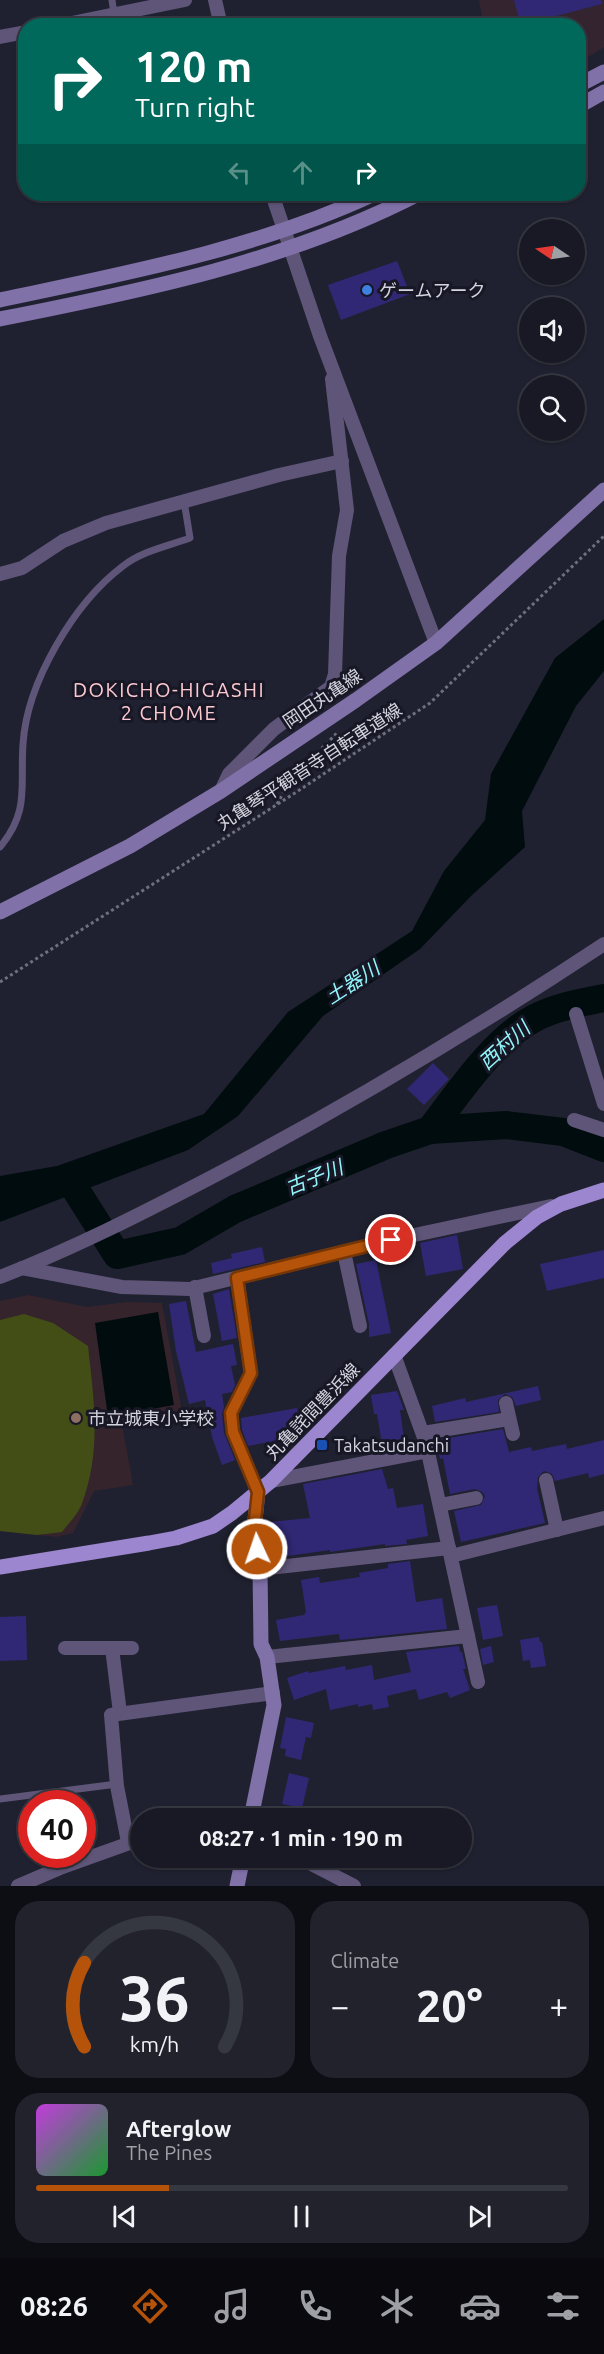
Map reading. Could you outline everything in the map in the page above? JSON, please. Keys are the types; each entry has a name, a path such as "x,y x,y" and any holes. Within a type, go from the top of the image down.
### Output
{"main road":[{"name":"丸亀詫間豊浜線","path":"0,1567 176,1538 213,1526 271,1481 505,1243 537,1217 561,1204 604,1190"}],"street":[{"path":"81,18 113,7 185,0"},
{"path":"215,0 219,18"},
{"path":"0,37 18,34"},
{"path":"586,81 604,72"},
{"path":"586,102 604,92"},
{"path":"275,201 332,366 436,643"},
{"path":"0,300 200,255 307,222 357,201"},
{"path":"0,320 113,297 205,274 290,247 402,201"},
{"path":"221,791 229,774 274,729 331,687 335,674 339,556 347,510 333,394 332,366"},
{"path":"0,574 22,568 63,541 106,523 279,475 342,461"},
{"name":"岡田丸亀線","path":"0,912 130,846 221,791 356,700 436,643 604,490"},
{"path":"0,1277 129,1220 301,1130 604,944"},
{"path":"576,1014 604,1104"},
{"path":"574,1120 604,1130"},
{"path":"22,1269 94,1284 122,1287 195,1287 561,1204"},
{"path":"344,1252 360,1326"},
{"path":"237,1278 251,1373 231,1413 233,1432 258,1492 254,1529 260,1569 261,1644 267,1657 274,1705 253,1808"},
{"path":"195,1287 204,1336"},
{"path":"394,1354 428,1451 478,1682"},
{"path":"506,1403 513,1434"},
{"path":"423,1433 509,1419"},
{"path":"271,1481 428,1451"},
{"path":"546,1480 557,1530"},
{"path":"440,1505 476,1498"},
{"path":"260,1569 450,1552 604,1518"},
{"path":"267,1657 468,1636"},
{"path":"65,1648 132,1648"},
{"path":"112,1648 120,1713"},
{"path":"130,1825 117,1784 111,1715 273,1693"},
{"path":"18,1886 130,1843"},
{"path":"237,1886 241,1868"},
{"path":"319,1868 354,1886"}],"lane":[{"path":"0,847 15,825 22,802 23,743 30,711 40,680 61,636 84,602 124,565 150,551 190,538 184,501"},
{"path":"0,1799 117,1784"}],"path":[{"name":"丸亀琴平観音寺自転車道線","path":"0,982 275,806 430,703 604,536"},
{"path":"275,806 291,779 342,728"}],"shaded area":[{"path":"479,0 604,0 604,47 586,59 586,18 477,18 482,16"},
{"name":"市立城東小学校","path":"28,1295 87,1307 127,1302 162,1303 182,1412 122,1424 133,1485 94,1491 73,1533 56,1537 0,1531 0,1301"}],"green space":[{"path":"24,1314 53,1323 88,1346 94,1407 92,1466 81,1506 62,1532 37,1535 0,1531 0,1320"}],"water":[{"name":"土器川","path":"604,619 604,671 576,706 522,811 525,847 471,896 420,949 323,1016 238,1116 188,1150 0,1222 0,1176 57,1166 204,1114 288,1012 412,931 444,871 485,820 491,774 555,658"},
{"path":"158,1312 174,1405 108,1417 95,1323"}],"building":[{"path":"514,0 601,0 602,4 548,18 519,18"},
{"path":"397,261 410,294 341,320 328,285"},
{"path":"433,1063 449,1079 424,1105 407,1089"},
{"path":"457,1235 463,1269 426,1276 420,1243"},
{"path":"262,1247 265,1262 213,1274 211,1263 232,1258 231,1254"},
{"path":"604,1250 604,1278 547,1291 540,1264"},
{"path":"376,1260 391,1333 369,1337 369,1324 356,1264"},
{"path":"229,1289 237,1338 222,1341 213,1294"},
{"path":"186,1301 196,1352 233,1344 237,1365 231,1366 235,1385 232,1392 222,1394 224,1407 222,1414 224,1433 235,1460 222,1465 212,1437 205,1400 189,1404 176,1351 169,1304"},
{"path":"538,1386 541,1400 516,1406 512,1397 505,1394 498,1400 499,1412 435,1422 432,1406 465,1398 466,1402"},
{"path":"397,1391 404,1410 400,1410 405,1446 383,1450 377,1414 374,1414 371,1395"},
{"path":"297,1408 301,1436 248,1446 242,1430 241,1418"},
{"path":"503,1429 509,1452 531,1447 532,1451 566,1444 567,1449 604,1440 604,1474 589,1478 588,1473 555,1481 552,1474 544,1471 538,1477 537,1488 545,1523 461,1542 454,1511 481,1505 485,1496 475,1489 450,1494 443,1458 440,1459 436,1440"},
{"path":"382,1469 388,1489 393,1488 397,1508 423,1504 428,1536 406,1540 407,1544 385,1546 385,1544 273,1558 269,1522 310,1518 303,1484"},
{"path":"410,1561 416,1602 442,1598 447,1629 340,1640 339,1634 280,1641 276,1620 304,1615 306,1612 301,1580 319,1577 320,1583 360,1577 359,1573 388,1568 388,1564"},
{"path":"497,1605 503,1636 483,1640 477,1608"},
{"path":"26,1616 27,1660 0,1661 0,1617"},
{"path":"539,1637 546,1666 531,1668 530,1660 523,1661 520,1640"},
{"path":"459,1646 470,1690 450,1698 447,1692 419,1700 416,1689 387,1696 389,1707 373,1710 372,1704 358,1707 358,1704 330,1710 326,1689 294,1700 287,1678 308,1671 309,1673 345,1666 346,1670 372,1665 374,1680 411,1672 406,1652"},
{"path":"491,1646 494,1662 483,1665 480,1649"},
{"path":"286,1717 314,1723 311,1738 306,1737 301,1760 285,1756 286,1749 280,1748"},
{"path":"289,1773 309,1778 302,1808 282,1804"}],"waterway":[{"name":"西村川","path":"430,1130 477,1069 518,1028 550,1011 604,998"},
{"name":"古子川","path":"69,1179 117,1255 180,1241 235,1209 386,1145 430,1130 506,1125 563,1132 604,1148"}],"place":[{"name":"ゲームアーク","path":"367,290"},
{"name":"市立城東小学校","path":"76,1418"},
{"name":"Takatsudanchi","path":"322,1445"}],"district":[{"name":"DOKICHO-HIGASHI 2 CHOME","path":"169,700"}],"route":[{"path":"257,1549 254,1529 258,1492 233,1432 231,1413 251,1373 237,1278 391,1240"}]}
